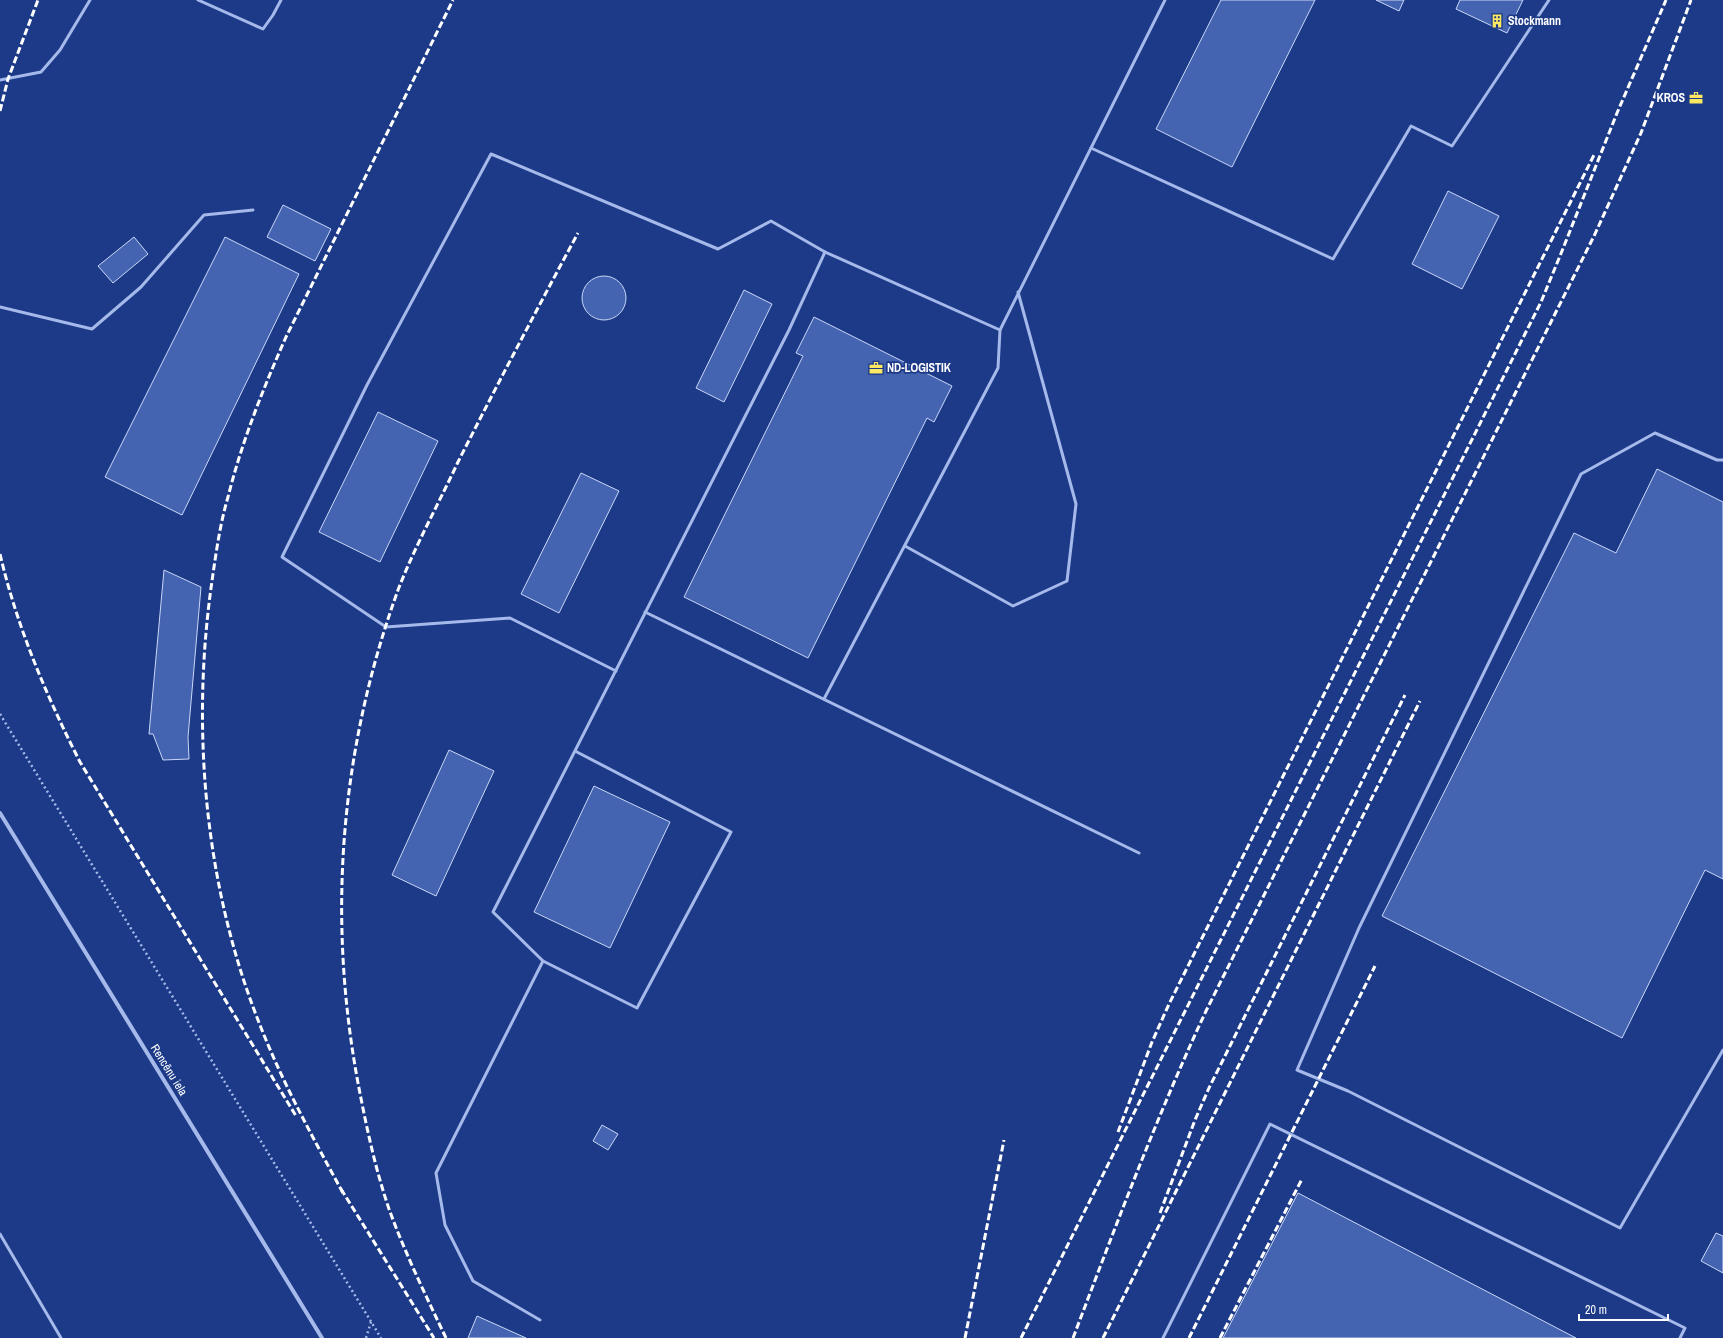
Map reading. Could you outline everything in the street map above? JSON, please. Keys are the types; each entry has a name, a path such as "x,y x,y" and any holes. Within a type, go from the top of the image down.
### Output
{"street":[{"name":"Rencēnu iela","path":"0,813 322,1338"}],"lane":[{"path":"0,80 41,72 60,50 90,0"},
{"path":"198,0 263,29 281,0"},
{"path":"824,699 998,368 1000,330 1165,0"},
{"path":"1091,148 1333,259 1411,126 1452,146 1549,0"},
{"path":"616,671 510,618 386,627 282,558 367,385 491,154 718,249 771,221 825,252 1000,330"},
{"path":"0,307 92,329 141,287 204,214 253,210"},
{"path":"575,751 732,832 637,1008 543,961 493,912 789,330 825,252"},
{"path":"905,546 1012,606 1067,581 1076,504 1018,292"},
{"path":"1723,460 1717,460 1654,433 1581,474 1359,928 1297,1070 1348,1091 1620,1228 1723,1050"},
{"path":"645,612 1139,853"},
{"path":"540,1320 473,1281 445,1225 436,1173 543,961"},
{"path":"1163,1338 1270,1124 1685,1328 1680,1338"},
{"path":"0,1234 61,1338"}],"path":[{"path":"0,714 381,1338"},
{"path":"366,1338 371,1322"}],"building":[{"path":"1221,0 1315,0 1232,167 1156,129"},
{"path":"1376,0 1404,0 1399,11"},
{"name":"Stockmann","path":"1460,0 1523,0 1507,33 1456,9"},
{"path":"1448,191 1499,216 1462,289 1412,264"},
{"path":"283,205 331,229 315,261 267,237"},
{"path":"134,237 148,254 113,283 98,266"},
{"path":"225,237 299,274 182,515 105,477"},
{"path":"604,276 616,280 622,286 626,298 622,310 616,316 604,320 592,316 586,310 582,298 586,286 592,280"},
{"path":"744,290 772,304 724,402 696,388"},
{"path":"814,317 952,386 934,422 927,418 808,658 684,597 803,356 796,353"},
{"path":"378,412 438,441 380,562 319,532"},
{"path":"1657,469 1723,502 1723,879 1705,870 1622,1038 1382,916 1574,533 1616,553"},
{"path":"581,473 619,491 559,613 521,594"},
{"path":"164,570 201,587 188,737 189,759 163,760 153,734 149,734"},
{"path":"449,750 494,771 436,896 392,875"},
{"path":"594,786 670,822 610,948 534,912"},
{"path":"602,1125 618,1134 608,1150 593,1141"},
{"path":"1298,1193 1576,1338 1223,1338"},
{"path":"1716,1233 1723,1236 1723,1273 1701,1261"},
{"path":"477,1316 526,1338 468,1338"}],"railway":[{"path":"0,111 8,79 38,0"},
{"path":"343,1193 298,1108 267,1042 240,967 225,914 214,859 207,803 203,747 203,691 206,636 218,539 246,435 261,396 286,337 453,0"},
{"path":"1021,1338 1541,302 1617,113 1666,0"},
{"path":"1073,1338 1153,1132 1206,1011 1595,234 1641,133 1691,0"},
{"path":"1118,1132 1152,1042 1169,1004 1594,155"},
{"path":"446,1338 423,1290 389,1209 371,1146 358,1083 348,1020 343,958 342,896 345,834 352,772 363,711 378,650 398,590 419,542 458,462 578,233"},
{"path":"0,554 24,634 44,686 80,762 296,1116"},
{"path":"1160,1213 1195,1120 1209,1088 1405,695"},
{"path":"1103,1338 1420,701"},
{"path":"1189,1338 1375,966"},
{"path":"965,1338 1004,1140"},
{"path":"1220,1338 1302,1179"},
{"path":"341,1189 434,1338"}],"place":[{"name":"Stockmann","path":"1497,21"},
{"name":"KROS","path":"1696,98"},
{"name":"ND-LOGISTIK","path":"876,368"}]}
